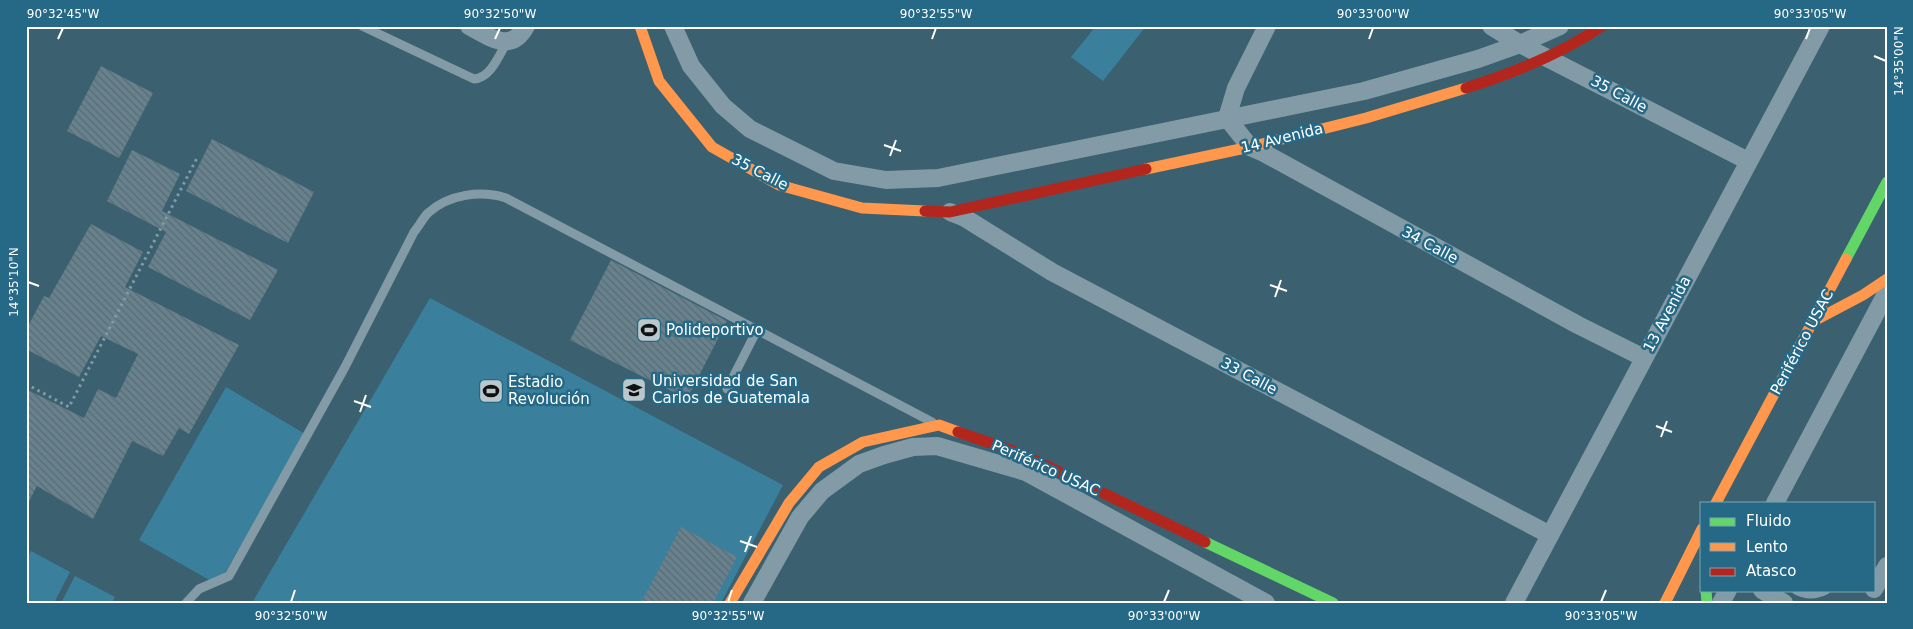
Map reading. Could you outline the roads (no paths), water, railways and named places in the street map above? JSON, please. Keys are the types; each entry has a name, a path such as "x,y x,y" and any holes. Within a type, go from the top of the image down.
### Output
{"street":[{"path":"469,26 494,39 508,42 518,38 526,26"},
{"name":"35 Calle","path":"640,26 659,81 712,147 779,185 853,206 950,212"},
{"name":"14 Avenida","path":"673,26 691,66 723,106 750,129 834,171 886,180 938,178 1364,91 1478,59 1520,44 1560,26"},
{"path":"1227,118 1236,88 1268,26"},
{"name":"35 Calle","path":"1491,26 1520,44 1748,162"},
{"name":"14 Avenida","path":"950,212 1250,147 1403,106 1495,79 1548,57 1590,35 1602,26"},
{"name":"13 Avenida","path":"1514,603 1821,26"},
{"name":"34 Calle","path":"1227,118 1250,147 1578,325 1644,358"},
{"name":"Periférico USAC","path":"1717,502 1887,182"},
{"name":"33 Calle","path":"950,212 966,218 1052,272 1550,535"},
{"path":"1812,322 1863,295 1887,279"},
{"path":"1776,502 1887,292"},
{"path":"730,603 789,503 819,467 863,442 939,425"},
{"name":"Periférico USAC","path":"939,425 1022,454 1333,603"},
{"name":"Periférico USAC","path":"752,603 800,517 822,491 859,464 913,447 937,446 1026,472 1266,603"},
{"path":"1665,603 1700,533"},
{"path":"1876,586 1887,566"},
{"path":"1765,592 1784,603"}],"lane":[{"path":"362,26 474,79 479,79 489,71 508,42"},
{"path":"186,603 199,589 229,576 345,367 414,232 428,213 443,203 458,197 484,194 506,198 939,425"},
{"path":"727,389 757,330"},
{"path":"1799,592 1816,595 1822,592"}],"place":[{"name":"Polideportivo","path":"649,330"},
{"name":"Universidad de San Carlos de Guatemala","path":"634,390"},
{"name":"Estadio Revolución","path":"491,391"}]}
